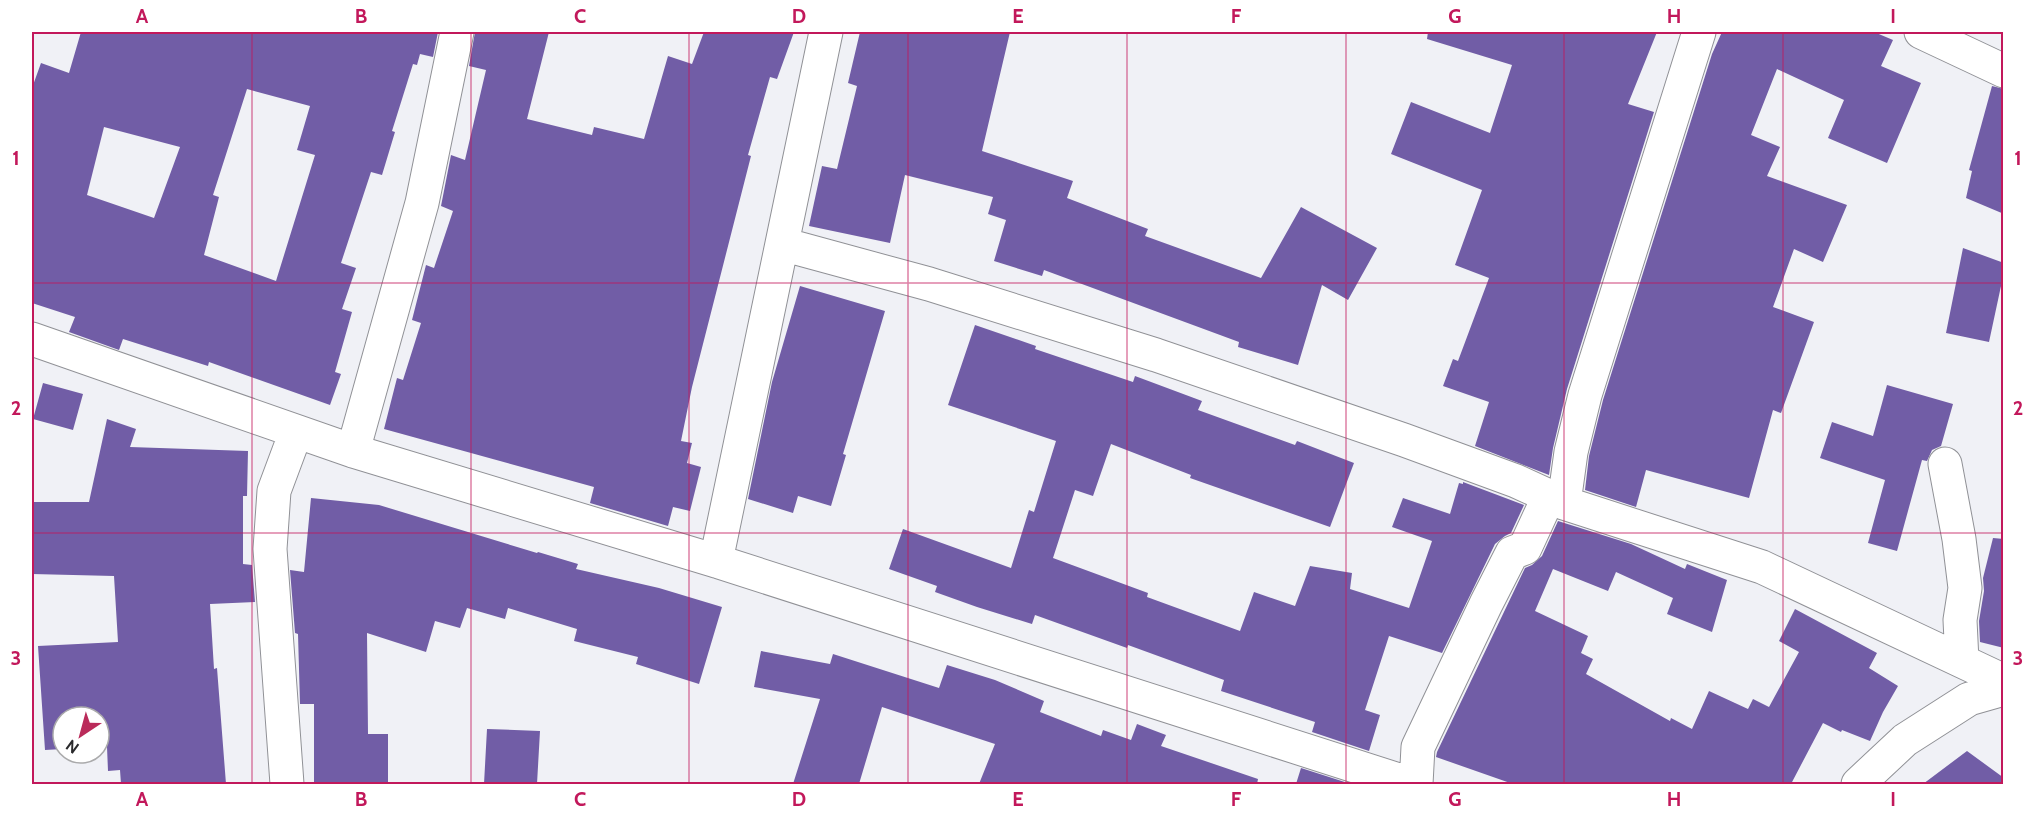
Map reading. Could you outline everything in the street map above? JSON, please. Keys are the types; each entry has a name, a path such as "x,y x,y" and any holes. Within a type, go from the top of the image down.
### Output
{"street":[{"path":"353,451 422,203 457,32"},
{"path":"716,561 826,32"},
{"path":"32,339 353,451 716,561 1414,784 1418,747 1496,584 1512,553 1525,548 1556,499 1571,452 1585,395 1699,32"},
{"path":"1922,32 2004,71"},
{"path":"782,243 929,284 1156,355 1516,481 1556,499 1762,567 2004,681"},
{"path":"287,784 270,549 274,491 296,432"},
{"path":"1945,464 1959,539 1965,588 1960,620 1962,661"},
{"path":"1858,784 1905,740 1969,699 2004,689"}],"building":[{"path":"81,32 438,32 433,57 420,54 417,65 413,64 392,131 395,132 382,175 371,172 341,263 356,268 342,309 352,312 335,372 341,374 330,405 209,362 208,366 123,339 119,350 69,332 75,317 32,303 32,88 41,63 69,73","holes":["247,89 310,106 297,150 315,155 276,281 204,255 219,197 213,195","104,127 180,147 154,218 87,195"]},
{"path":"475,32 549,32 527,119 592,135 594,127 644,139 668,56 692,64 704,32 794,32 777,79 770,77 748,155 751,156 692,387 681,441 692,443 687,463 701,467 690,511 673,507 668,526 590,503 594,487 384,429 397,378 403,380 421,323 412,320 426,265 434,268 453,211 441,206 451,155 465,160 486,70 469,66"},
{"path":"860,32 1010,32 982,151 1073,181 1067,198 1148,229 1145,236 1261,278 1301,207 1377,248 1348,300 1322,285 1298,365 1238,347 1239,342 1044,270 1042,276 994,261 1006,220 988,214 993,197 905,175 890,243 809,226 822,166 837,169 857,86 848,83"},
{"path":"1428,32 1657,32 1628,104 1654,112 1567,389 1549,475 1475,446 1489,402 1443,386 1453,359 1458,361 1489,278 1455,265 1482,190 1391,154 1411,102 1490,133 1512,65 1427,39"},
{"path":"1722,32 1874,32 1893,40 1881,66 1921,83 1887,163 1828,138 1844,100 1777,69 1751,135 1780,147 1767,176 1847,205 1823,262 1794,249 1773,307 1814,322 1781,413 1773,410 1749,498 1646,470 1636,507 1585,490 1589,456 1603,400 1712,54"},
{"path":"1992,86 2004,89 2004,214 1966,198 1972,171 1969,170"},
{"path":"1963,248 2004,263 1989,342 1946,333"},
{"path":"800,286 885,311 843,454 846,455 831,506 798,496 793,513 748,499 772,382"},
{"path":"975,325 1036,346 1035,349 1133,382 1135,376 1202,401 1198,410 1295,445 1297,441 1354,463 1330,527 1190,478 1191,475 1111,444 1093,496 1075,490 1053,558 1148,593 1147,597 1240,631 1254,592 1295,606 1310,566 1352,573 1350,589 1409,608 1432,541 1392,527 1403,498 1450,514 1459,483 1463,484 1463,482 1524,505 1511,533 1495,544 1442,653 1389,636 1365,710 1380,715 1369,751 1312,732 1315,722 1221,691 1224,680 1128,645 1127,648 1035,615 1032,624 977,607 935,592 937,586 889,569 903,529 1011,568 1029,510 1034,512 1056,441 948,405"},
{"path":"43,383 83,394 73,430 33,419"},
{"path":"1887,385 1953,404 1941,446 1932,450 1927,461 1922,460 1897,551 1868,543 1885,480 1820,458 1832,422 1873,436"},
{"path":"107,419 136,429 130,447 248,451 247,496 243,496 243,564 252,565 255,602 210,604 226,784 121,784 120,770 108,771 108,765 111,765 111,705 51,705 51,750 45,750 38,646 118,642 114,576 32,574 33,502 89,502"},
{"path":"311,498 379,505 578,564 576,569 659,588 722,607 699,684 636,664 638,657 574,641 577,629 508,608 505,619 467,608 460,628 435,621 426,652 367,633 368,734 388,734 388,784 314,784 314,704 300,704 298,634 295,633 290,570 304,572"},
{"path":"1558,521 1631,544 1685,569 1687,564 1727,580 1712,632 1667,614 1673,598 1616,572 1608,591 1553,569 1535,611 1588,636 1581,653 1593,659 1586,674 1670,721 1671,718 1692,729 1709,691 1748,709 1753,699 1769,707 1799,652 1779,641 1795,609 1877,653 1869,668 1898,686 1870,741 1842,730 1841,732 1823,723 1791,784 1513,784 1436,757 1525,568 1542,556"},
{"path":"1993,538 2004,539 2004,648 1980,642 1979,621 1984,591 1983,578"},
{"path":"761,651 830,664 833,654 939,688 947,665 995,680 1044,701 1040,712 1101,736 1103,730 1131,740 1137,724 1166,735 1161,746 1258,779 1257,784 979,784 995,744 882,707 859,784 793,784 820,699 754,687"},
{"path":"487,729 540,731 537,784 484,784"},
{"path":"1967,751 2004,778 2004,784 1923,784"},
{"path":"1301,768 1351,784 1296,784"}]}
